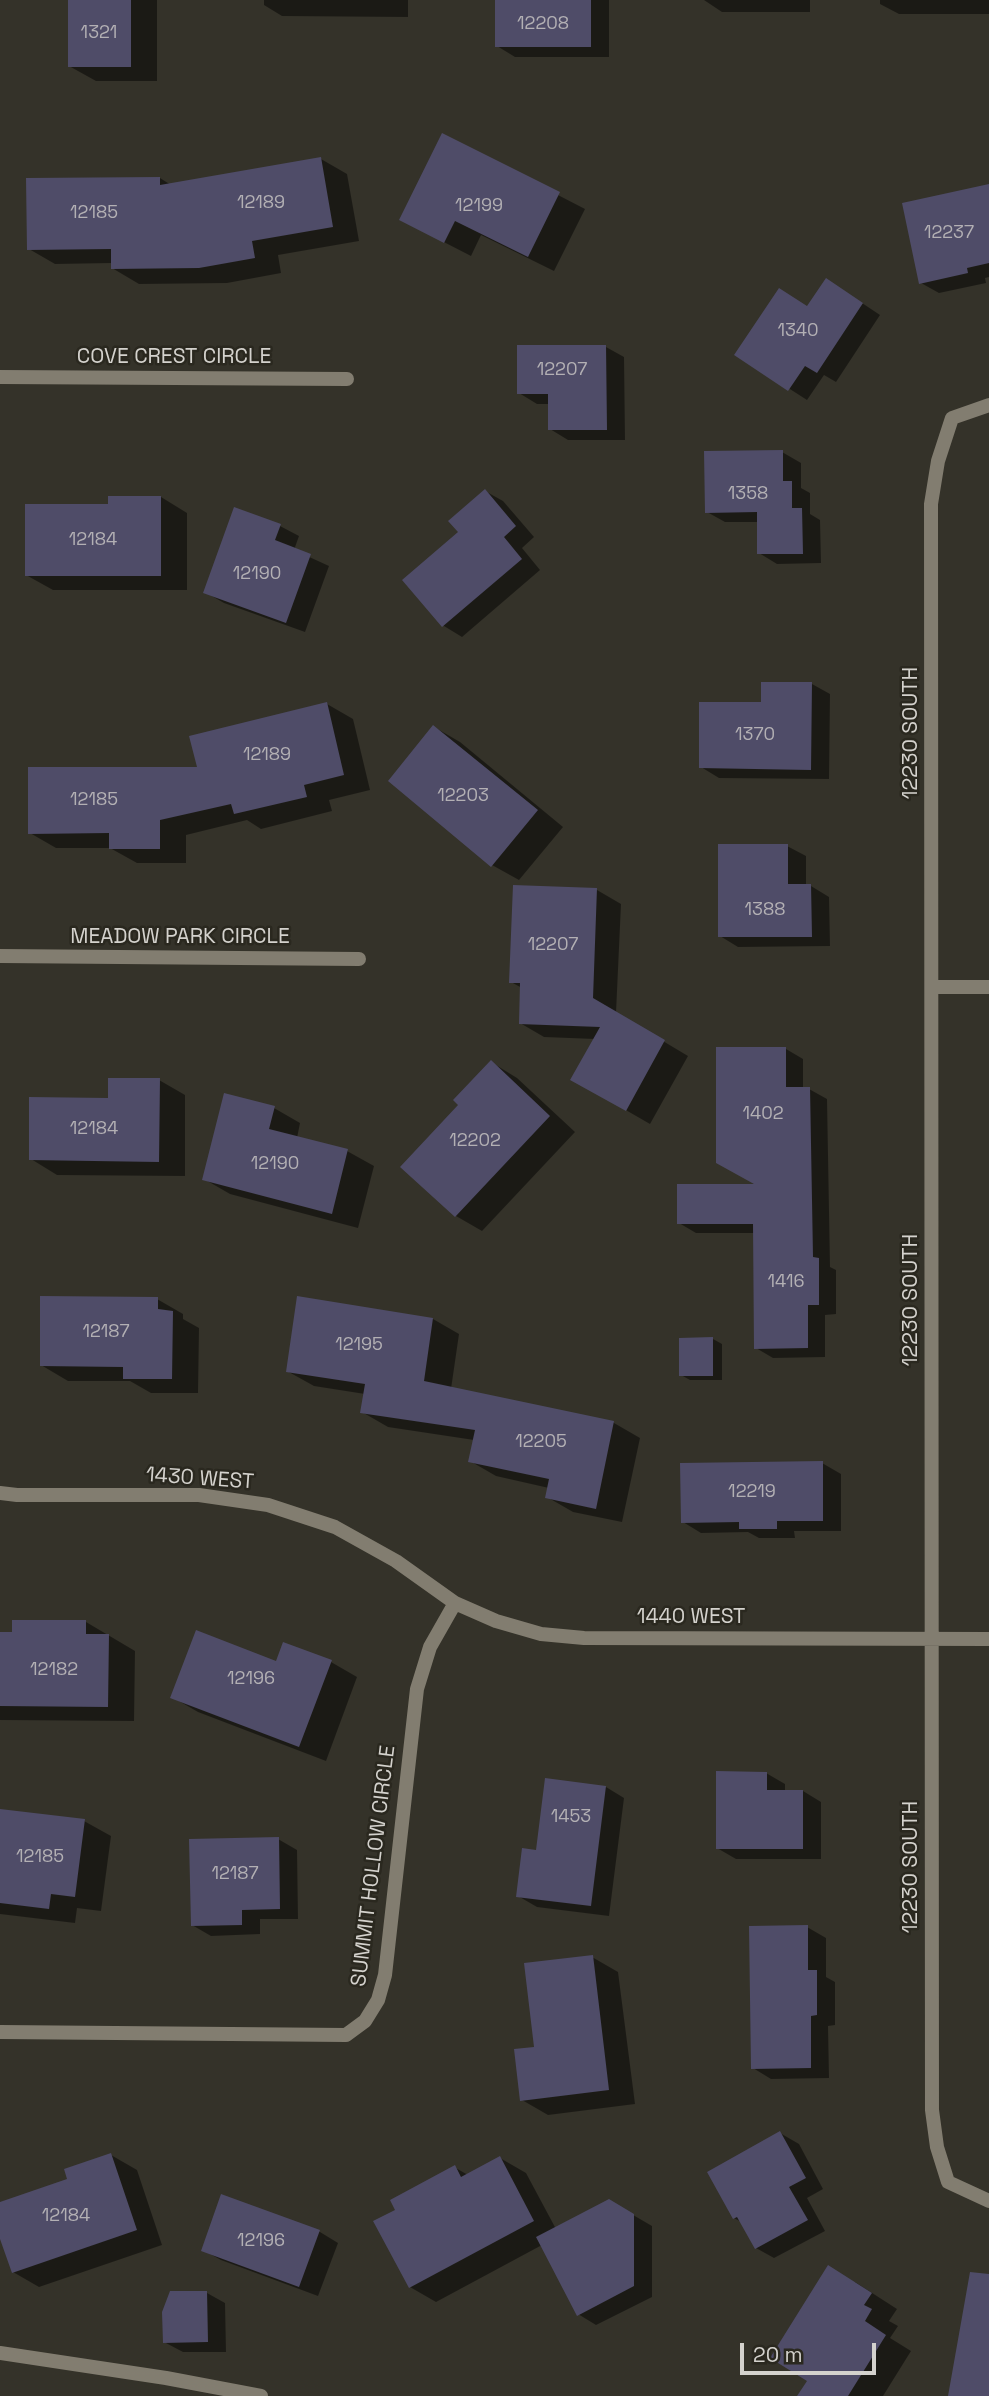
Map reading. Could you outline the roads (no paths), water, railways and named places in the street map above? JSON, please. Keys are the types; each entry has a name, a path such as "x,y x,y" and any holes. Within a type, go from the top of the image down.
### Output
{"street":[{"name":"COVE CREST CIRCLE","path":"0,377 347,379"},
{"name":"12230 SOUTH","path":"989,405 952,418 938,461 931,504 932,2110 937,2147 948,2182 989,2201"},
{"name":"MEADOW PARK CIRCLE","path":"0,956 359,959"},
{"path":"932,987 989,987"},
{"name":"1430 WEST","path":"0,1493 199,1495 268,1505 335,1527 396,1561 455,1603"},
{"name":"1440 WEST","path":"455,1603 496,1622 541,1634 584,1638 989,1639"},
{"name":"SUMMIT HOLLOW CIRCLE","path":"0,2032 346,2035 365,2021 378,2000 385,1975 417,1689 430,1647 455,1603"},
{"path":"0,2353 166,2378 261,2396"}]}
